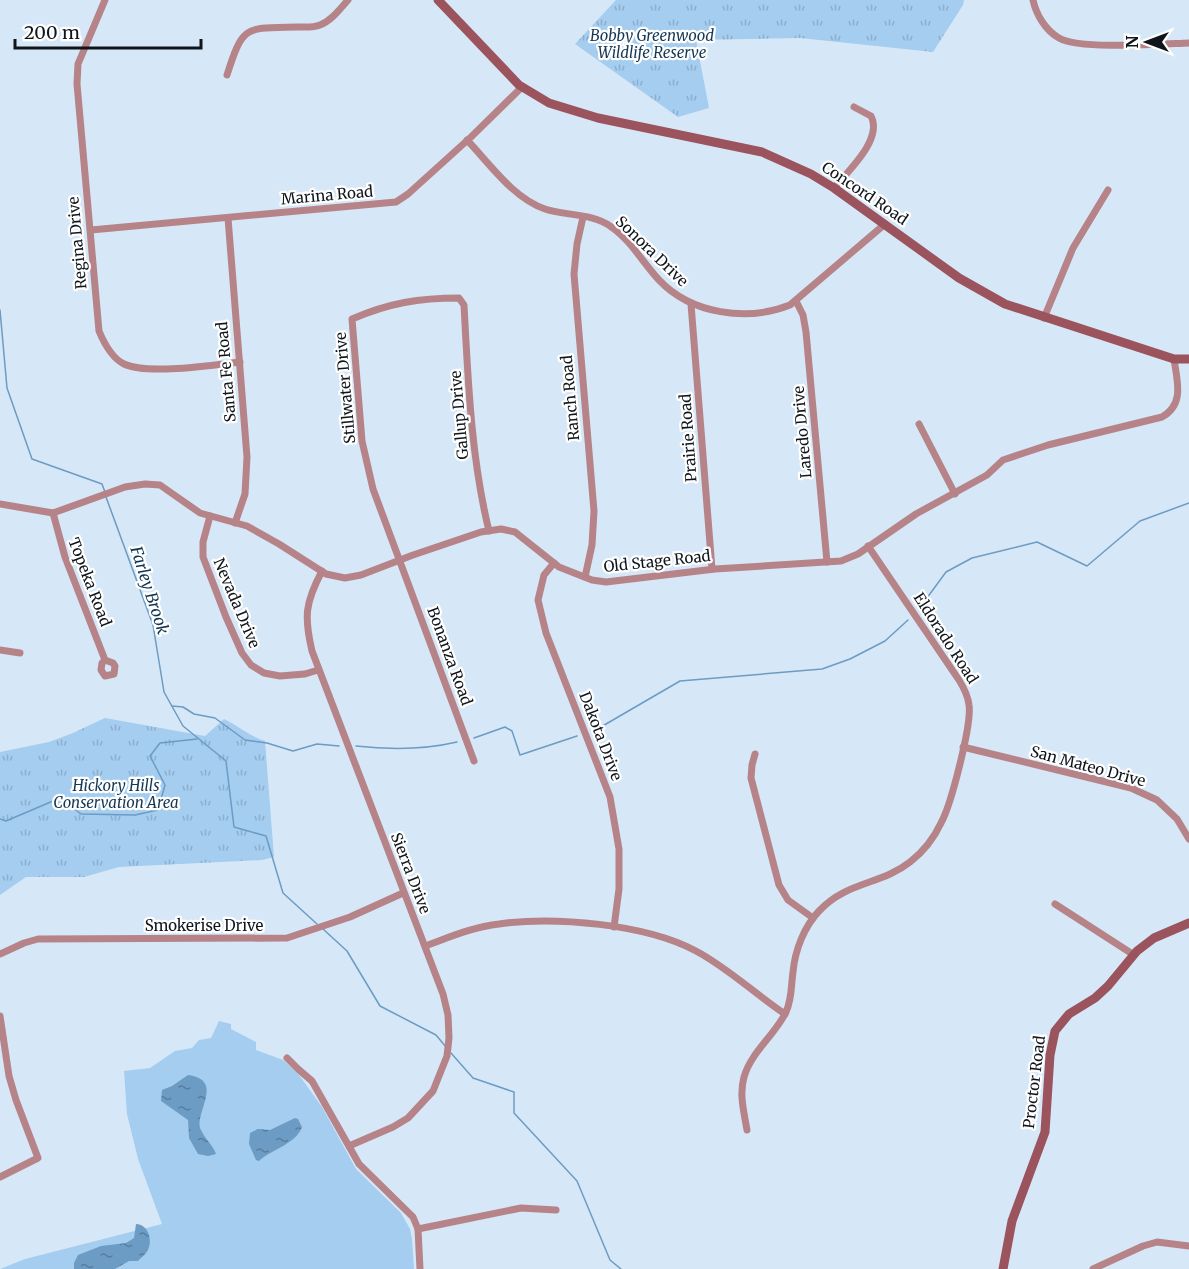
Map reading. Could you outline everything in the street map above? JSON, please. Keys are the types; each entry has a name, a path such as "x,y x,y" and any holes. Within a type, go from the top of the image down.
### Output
{"main road":[{"name":"Concord Road","path":"438,0 522,87 549,103 579,112 762,152 811,174 834,188 959,278 1005,304 1174,359 1189,359"},
{"name":"Proctor Road","path":"1003,1269 1012,1221 1045,1132 1050,1055 1055,1031 1069,1014 1095,998 1108,986 1134,955 1154,938 1189,923"}],"street":[{"name":"Regina Drive","path":"105,0 78,64 78,94 99,331 108,348 122,363 134,367 151,369 240,362"},
{"path":"227,75 236,48 241,38 248,32 267,28 320,25 348,0"},
{"path":"1033,0 1035,9 1048,28 1059,38 1079,45 1189,43"},
{"name":"Marina Road","path":"91,230 396,202 468,140 522,87"},
{"path":"834,188 868,146 873,136 874,126 871,116 854,107"},
{"name":"Sonora Drive","path":"468,140 527,201 548,210 604,222 615,230 660,281 692,304 719,311 760,312 778,309 796,302 885,224"},
{"path":"1044,318 1073,248 1108,190"},
{"name":"Ranch Road","path":"583,217 576,244 574,274 594,511 592,545 585,577"},
{"name":"Santa Fe Road","path":"228,218 247,475 235,523"},
{"name":"Gallup Drive","path":"459,298 464,305 476,463 489,531"},
{"name":"Stillwater Drive","path":"399,560 373,489 362,441 352,319 398,302 459,298"},
{"name":"Laredo Drive","path":"796,302 803,315 806,332 827,562"},
{"name":"Prairie Road","path":"692,304 712,569"},
{"name":"Old Stage Road","path":"0,504 52,513 125,487 145,484 160,485 200,513 247,526 322,571 345,578 362,575 444,543 501,529 515,532 554,563 585,577 606,582 712,569 841,561 858,554 916,514 987,475 1003,460 1048,445 1162,417 1171,412 1177,400 1174,359"},
{"path":"919,424 955,494"},
{"name":"Topeka Road","path":"52,513 65,557 105,660"},
{"name":"Nevada Drive","path":"210,516 203,542 203,557 226,617 250,665 264,673 280,676 305,674 318,670"},
{"name":"Eldorado Road","path":"747,1130 741,1095 744,1077 785,1014 790,999 795,955 803,935 813,918 838,894 895,872 927,846 944,818 970,715 966,692 956,674 868,546"},
{"name":"Bonanza Road","path":"399,560 474,761"},
{"name":"Dakota Drive","path":"554,563 544,575 538,600 546,633 610,796 619,849 619,889 614,927"},
{"name":"Sierra Drive","path":"322,571 314,586 306,613 306,626 318,670 425,946 443,994 448,1015 449,1038 442,1071 433,1091 408,1118 349,1146"},
{"path":"0,650 20,653"},
{"name":"San Mateo Drive","path":"963,747 1131,788 1157,800 1177,819 1189,839"},
{"path":"755,754 751,778 776,877 788,900 813,918"},
{"name":"Smokerise Drive","path":"0,954 38,939 287,938 350,917 403,893"},
{"path":"1055,904 1134,955"},
{"path":"425,946 467,930 499,924 549,921 628,928 695,950 785,1014"},
{"path":"0,1016 15,1100 38,1158 0,1177"},
{"path":"287,1058 312,1082 358,1164 413,1217 418,1229 420,1269"},
{"path":"418,1229 521,1208 556,1210"},
{"path":"1093,1269 1157,1242 1189,1246"}],"green space":[{"name":"Bobby Greenwood Wildlife Reserve","path":"616,0 964,0 933,52 800,38 696,40 709,108 678,117 575,44"},
{"name":"Hickory Hills Conservation Area","path":"105,718 205,736 224,719 265,741 274,857 262,860 119,867 84,877 26,877 0,895 0,752 49,742"},
{"path":"219,1021 231,1024 231,1029 256,1042 256,1050 283,1060 299,1075 322,1107 356,1169 401,1213 410,1229 414,1269 0,1269 25,1259 162,1224 138,1159 127,1114 124,1071 150,1068 175,1051 192,1048 199,1040 211,1038"}],"water":[{"path":"188,1075 199,1078 205,1083 207,1090 201,1115 201,1130 216,1154 208,1156 198,1154 189,1138 188,1120 161,1101 162,1090"},
{"path":"295,1118 302,1127 295,1138 259,1161 256,1160 249,1144 250,1133 258,1129 270,1130"},
{"path":"136,1224 144,1227 150,1242 147,1251 138,1261 129,1261 115,1269 74,1269 78,1255 101,1246 126,1243 134,1238"}],"waterway":[{"name":"Farley Brook","path":"0,310 7,388 32,459 102,484 105,492"},
{"name":"Farley Brook","path":"106,497 153,625 164,692 183,726 226,761 234,827 266,836 283,893 317,924"},
{"path":"924,602 946,572 972,558 1037,542 1087,566 1140,521 1189,503"},
{"path":"594,731 680,681 822,669 850,659 885,641 908,620"},
{"path":"172,706 183,707 194,714 215,718 245,740 267,743 293,751 317,744 339,746"},
{"path":"474,738 505,727 512,731 520,755 577,736"},
{"path":"0,819 6,821 60,798 81,814 135,815 158,810 165,785 150,756 160,743 197,739"},
{"path":"356,746 407,748 432,747 457,742"},
{"name":"Farley Brook","path":"323,929 347,951 380,1006 436,1035 446,1047"},
{"name":"Farley Brook","path":"451,1053 473,1078 514,1092 514,1113 577,1181 610,1260 621,1269"}]}
